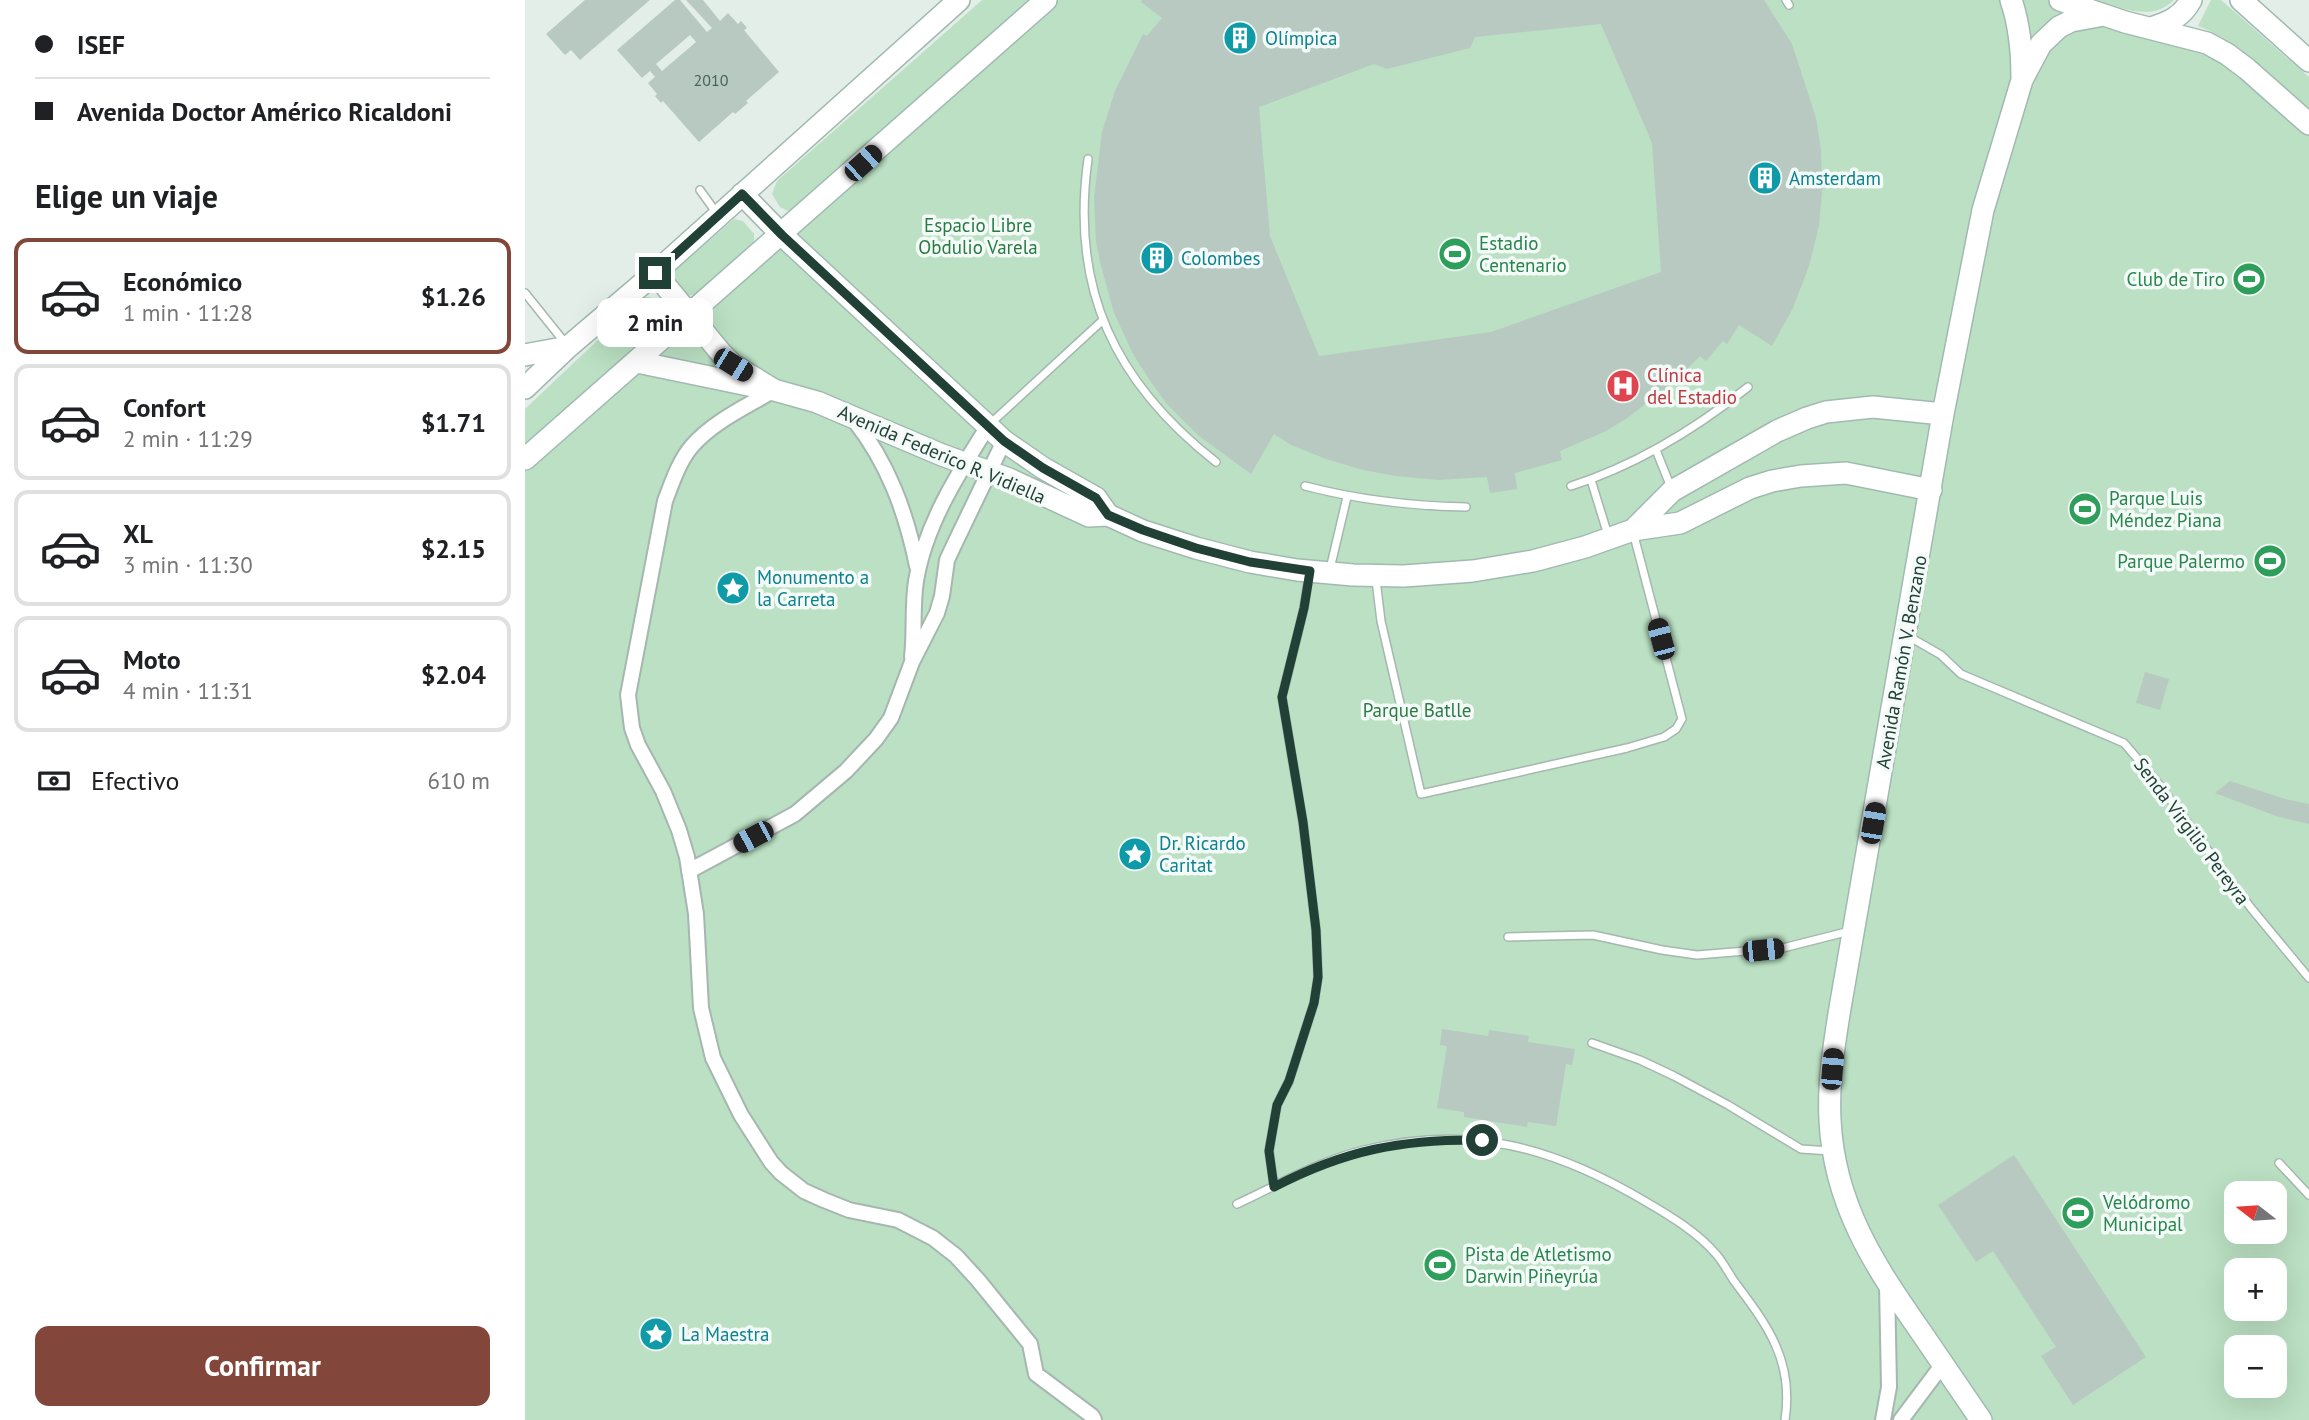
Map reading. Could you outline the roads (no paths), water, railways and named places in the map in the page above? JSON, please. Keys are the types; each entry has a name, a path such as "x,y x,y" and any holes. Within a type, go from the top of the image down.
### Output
{"street":[{"path":"525,388 960,0"},
{"path":"525,459 1046,0"},
{"name":"Avenida Ramón V. Benzano","path":"2011,0 2019,26 2022,80"},
{"path":"2060,0 2104,15 2192,37 2227,54 2309,124"},
{"path":"2151,27 2169,22 2187,7 2190,0"},
{"path":"2241,0 2309,61"},
{"name":"Avenida Ramón V. Benzano","path":"1981,1420 1887,1283 1861,1239 1846,1204 1833,1151 1830,1119 1833,1049 1976,238 2022,80 2041,44 2059,27 2104,15"},
{"name":"Avenida Federico R. Vidiella","path":"742,194 782,235 1004,441 1043,468 1096,498 1108,515"},
{"name":"Avenida Federico R. Vidiella","path":"655,273 733,365 774,390"},
{"path":"525,355 568,347"},
{"name":"Avenida Federico R. Vidiella","path":"637,362 817,401 1089,516 1108,515 1196,548 1250,562 1319,572 1375,576 1441,575 1533,561 1633,530 1680,523 1750,488 1801,475 1846,473 1931,490"},
{"path":"774,390 715,424 690,447 675,474 665,501 628,695 635,737 663,791 679,830 689,872 696,914 701,1007 713,1058 741,1115 781,1173 804,1191 824,1200 849,1210 898,1220 933,1238 978,1280 1030,1344 1036,1374 1094,1420"},
{"name":"Avenida Federico R. Vidiella","path":"1633,530 1672,491 1777,431 1826,412 1873,407 1944,414"},
{"path":"851,416 874,448 897,493 907,519 918,570"},
{"path":"912,662 915,583 929,532 965,463 988,426"},
{"path":"689,872 795,814 846,771 876,739 891,718 912,662 937,613 943,596 947,560 1004,441"},
{"path":"1883,1420 1889,1387 1887,1283"},
{"path":"1901,1420 1943,1364"}],"lane":[{"path":"1088,159 1083,224 1086,257 1103,320 1118,354 1137,385 1178,431 1216,462"},
{"path":"700,190 718,215"},
{"path":"525,293 568,347"},
{"path":"988,426 1103,320"},
{"path":"1571,486 1591,480 1657,450 1719,410 1748,387"},
{"path":"1657,450 1672,491"},
{"path":"1591,480 1610,539"},
{"path":"1305,486 1347,497 1417,507 1466,507"},
{"path":"1274,1187 1269,1151 1277,1105 1289,1081 1314,1003 1318,977 1316,930 1305,836 1282,697 1304,608 1347,497"},
{"path":"1375,576 1381,621 1421,794 1627,748 1664,737 1676,729 1682,719 1633,530"},
{"name":"Senda Virgilio Pereyra","path":"1906,636 1941,655 1961,674 2125,743 2251,908 2309,978"},
{"path":"1508,937 1593,934 1697,955 1783,948 1854,930"},
{"path":"1592,1044 1640,1060 1674,1076 1801,1149 1833,1151"},
{"path":"1237,1204 1306,1171 1343,1157 1365,1150 1421,1141 1482,1140 1531,1149 1595,1173 1672,1218 1716,1254 1762,1318 1778,1349 1787,1374 1789,1397 1785,1420"},
{"path":"2279,1163 2309,1195"}],"place":[{"name":"Olímpica","path":"1240,38"},
{"name":"Amsterdam","path":"1765,178"},
{"name":"Estadio Centenario","path":"1455,254"},
{"name":"Colombes","path":"1157,258"},
{"name":"Club de Tiro","path":"2249,279"},
{"name":"Clínica del Estadio","path":"1623,386"},
{"name":"Parque Luis Méndez Piana","path":"2085,509"},
{"name":"Parque Palermo","path":"2270,561"},
{"name":"Monumento a la Carreta","path":"733,588"},
{"name":"Dr. Ricardo Caritat","path":"1135,854"},
{"name":"Velódromo Municipal","path":"2078,1213"},
{"name":"Pista de Atletismo Darwin Piñeyrúa","path":"1440,1265"},
{"name":"La Maestra","path":"656,1334"}],"park label":[{"name":"Espacio Libre Obdulio Varela","path":"978,236"},
{"name":"Parque Batlle","path":"1417,710"}]}
